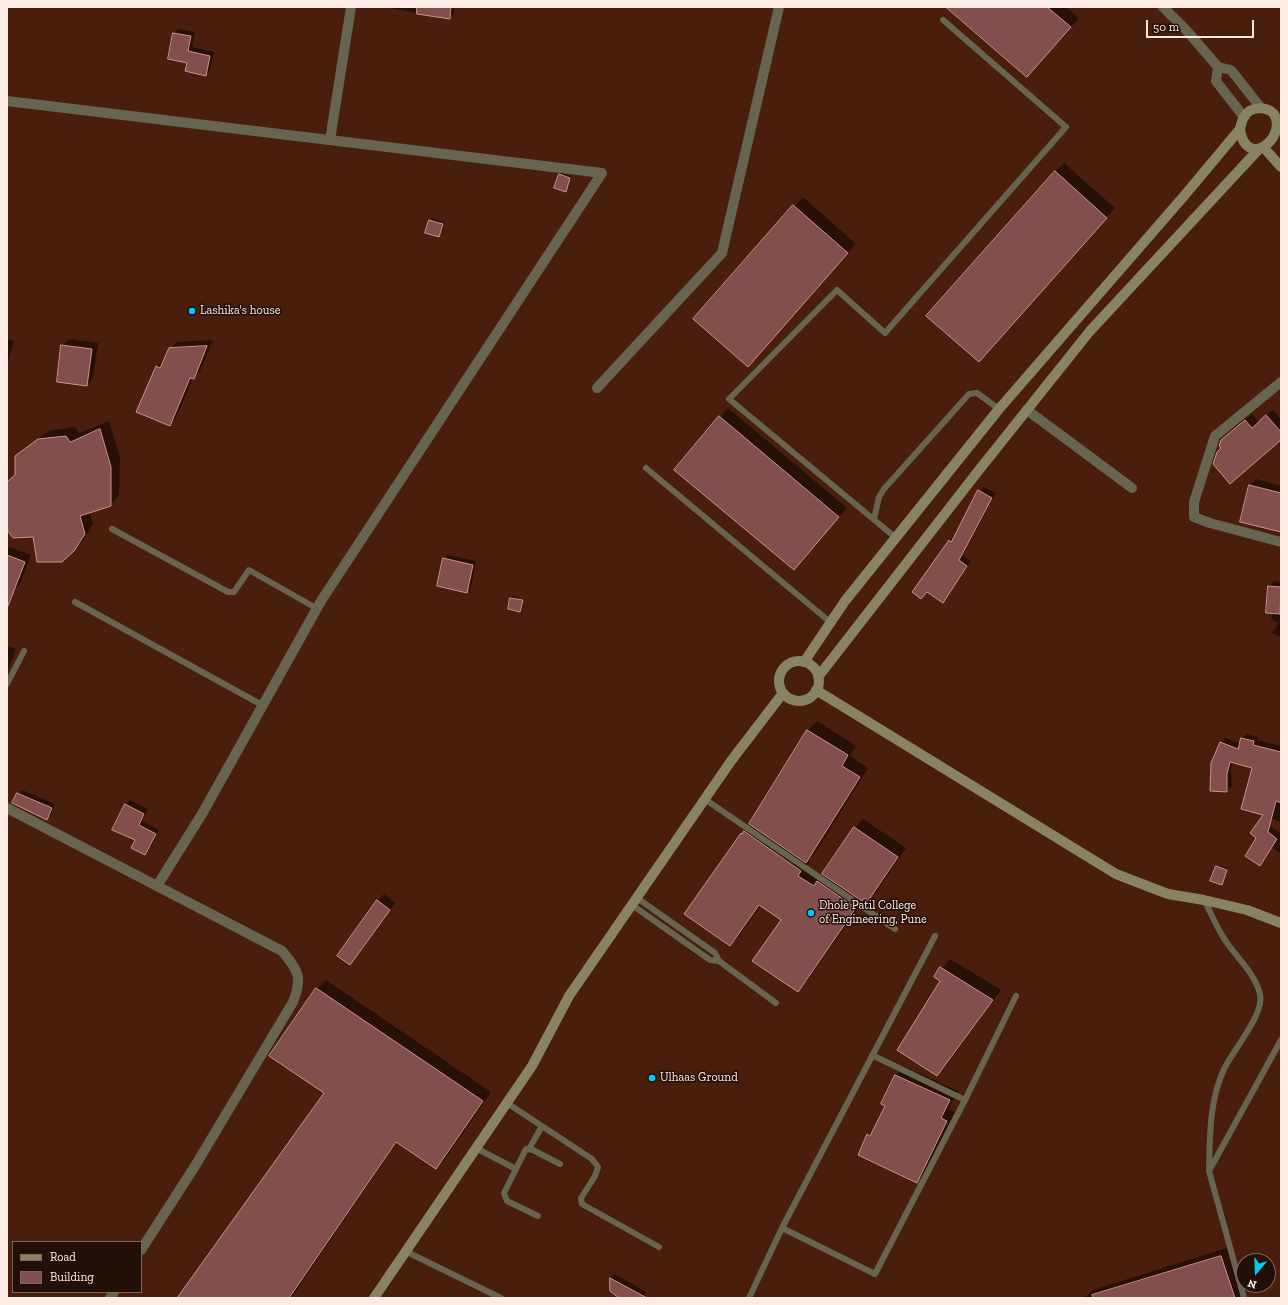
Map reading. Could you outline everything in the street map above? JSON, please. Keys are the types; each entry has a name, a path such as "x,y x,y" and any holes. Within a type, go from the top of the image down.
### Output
{"street":[{"path":"330,140 351,7"},
{"path":"597,388 722,253 779,7"},
{"path":"1163,7 1187,31 1218,67 1231,70 1261,108"},
{"path":"1218,67 1216,81 1244,117"},
{"path":"7,101 602,173 316,608 202,814 157,886"},
{"path":"804,662 830,622 999,408 1184,196 1240,129 1244,117 1254,109 1261,108 1273,112 1280,122 1281,128 1279,142 1262,149 1090,331 818,677 816,690 812,695 800,700 794,700 783,693 779,681 783,669 794,662 804,662 812,666 818,677"},
{"path":"1240,129 1241,135 1248,145 1262,149 1281,167"},
{"path":"1281,382 1215,436 1194,502 1194,517 1281,542"},
{"path":"1027,410 1132,488"},
{"path":"816,690 1116,874 1168,894 1204,900 1247,910 1281,923"},
{"path":"374,1298 407,1252 532,1066 569,996 706,800 731,761 783,693"},
{"path":"7,808 282,951 296,968 299,988 293,1002 199,1159 142,1248"}],"lane":[{"path":"896,538 729,399 837,290 885,333 1066,127 943,20"},
{"path":"874,519 879,497 884,489 969,394 977,392 999,408"},
{"path":"646,468 830,622"},
{"path":"112,528 228,592 234,592 249,570 316,608"},
{"path":"75,602 262,704"},
{"path":"7,684 24,651"},
{"path":"706,800 895,929"},
{"path":"1204,900 1224,939 1254,980 1260,995 1259,1008 1225,1068 1216,1088 1212,1107 1209,1171 1244,1298"},
{"path":"634,901 715,953 719,961 776,1003"},
{"path":"634,901 710,960 719,961"},
{"path":"749,1298 782,1228 935,936"},
{"path":"782,1228 875,1274 965,1100 1016,996"},
{"path":"1209,1171 1281,1040"},
{"path":"872,1055 965,1100"},
{"path":"507,1103 592,1159 598,1167 595,1176 581,1198 582,1204 659,1246"},
{"path":"538,1216 507,1201 504,1197 504,1193 526,1149 529,1149 542,1126"},
{"path":"476,1148 516,1169"},
{"path":"529,1149 560,1164"},
{"path":"407,1252 501,1298"}],"building":[{"path":"417,7 451,7 450,19 417,14"},
{"path":"946,7 1047,7 1071,27 1027,77"},
{"path":"173,33 191,36 188,51 210,56 206,76 185,71 187,63 168,59"},
{"path":"1055,171 1107,218 979,362 926,316"},
{"path":"559,174 570,178 566,192 554,188"},
{"path":"793,205 848,253 748,367 693,319"},
{"path":"429,220 443,224 439,237 425,233"},
{"path":"61,345 92,349 87,386 57,382"},
{"path":"207,346 194,379 190,378 170,426 136,412 156,366 160,368 169,348"},
{"path":"1266,415 1281,432 1281,440 1230,484 1213,464 1217,452 1221,448 1219,446 1221,440 1245,420 1252,428"},
{"path":"719,416 839,517 794,570 674,470"},
{"path":"100,429 111,467 111,506 80,516 85,534 74,551 62,562 37,562 33,537 13,538 7,530 7,482 15,475 15,456 38,439 66,436 70,442"},
{"path":"1249,485 1281,493 1281,532 1240,522"},
{"path":"978,490 992,498 959,560 967,566 943,603 927,592 921,599 912,592 949,540 951,542"},
{"path":"7,555 25,562 8,606 7,606"},
{"path":"443,558 473,565 467,593 437,586"},
{"path":"1268,586 1281,587 1280,614 1266,613"},
{"path":"510,598 523,600 520,612 508,609"},
{"path":"807,730 848,755 842,766 860,777 806,863 749,824"},
{"path":"1241,738 1254,741 1253,745 1281,752 1281,803 1276,801 1268,832 1277,839 1260,866 1245,856 1256,838 1250,833 1263,815 1241,809 1252,768 1230,762 1227,774 1227,792 1210,791 1211,763 1220,742 1238,749"},
{"path":"17,793 52,808 47,820 12,803"},
{"path":"125,804 144,814 139,825 156,834 145,855 131,848 135,840 112,830"},
{"path":"854,827 898,857 868,901 864,898 862,901 822,874"},
{"name":"Dhole Patil College of Engineering, Pune","path":"744,831 801,871 798,876 814,886 817,881 856,908 798,992 752,961 781,920 759,905 730,946 684,914 741,833 742,834"},
{"path":"1216,866 1227,870 1222,885 1210,881"},
{"path":"377,900 390,910 350,965 337,956"},
{"path":"940,967 993,1000 937,1076 897,1050 940,981 934,977"},
{"path":"316,988 483,1101 436,1169 396,1142 289,1298 177,1298 324,1093 269,1056"},
{"path":"895,1075 950,1100 941,1118 947,1121 917,1183 858,1155 867,1134 870,1136 885,1106 881,1104"},
{"path":"1221,1256 1235,1298 1093,1298 1092,1295"},
{"path":"610,1278 647,1298 619,1298 610,1291"}],"place":[{"name":"Lashika's house","path":"192,311"},
{"name":"Dhole Patil College of Engineering, Pune","path":"811,913"},
{"name":"Ulhaas Ground","path":"652,1078"}]}
